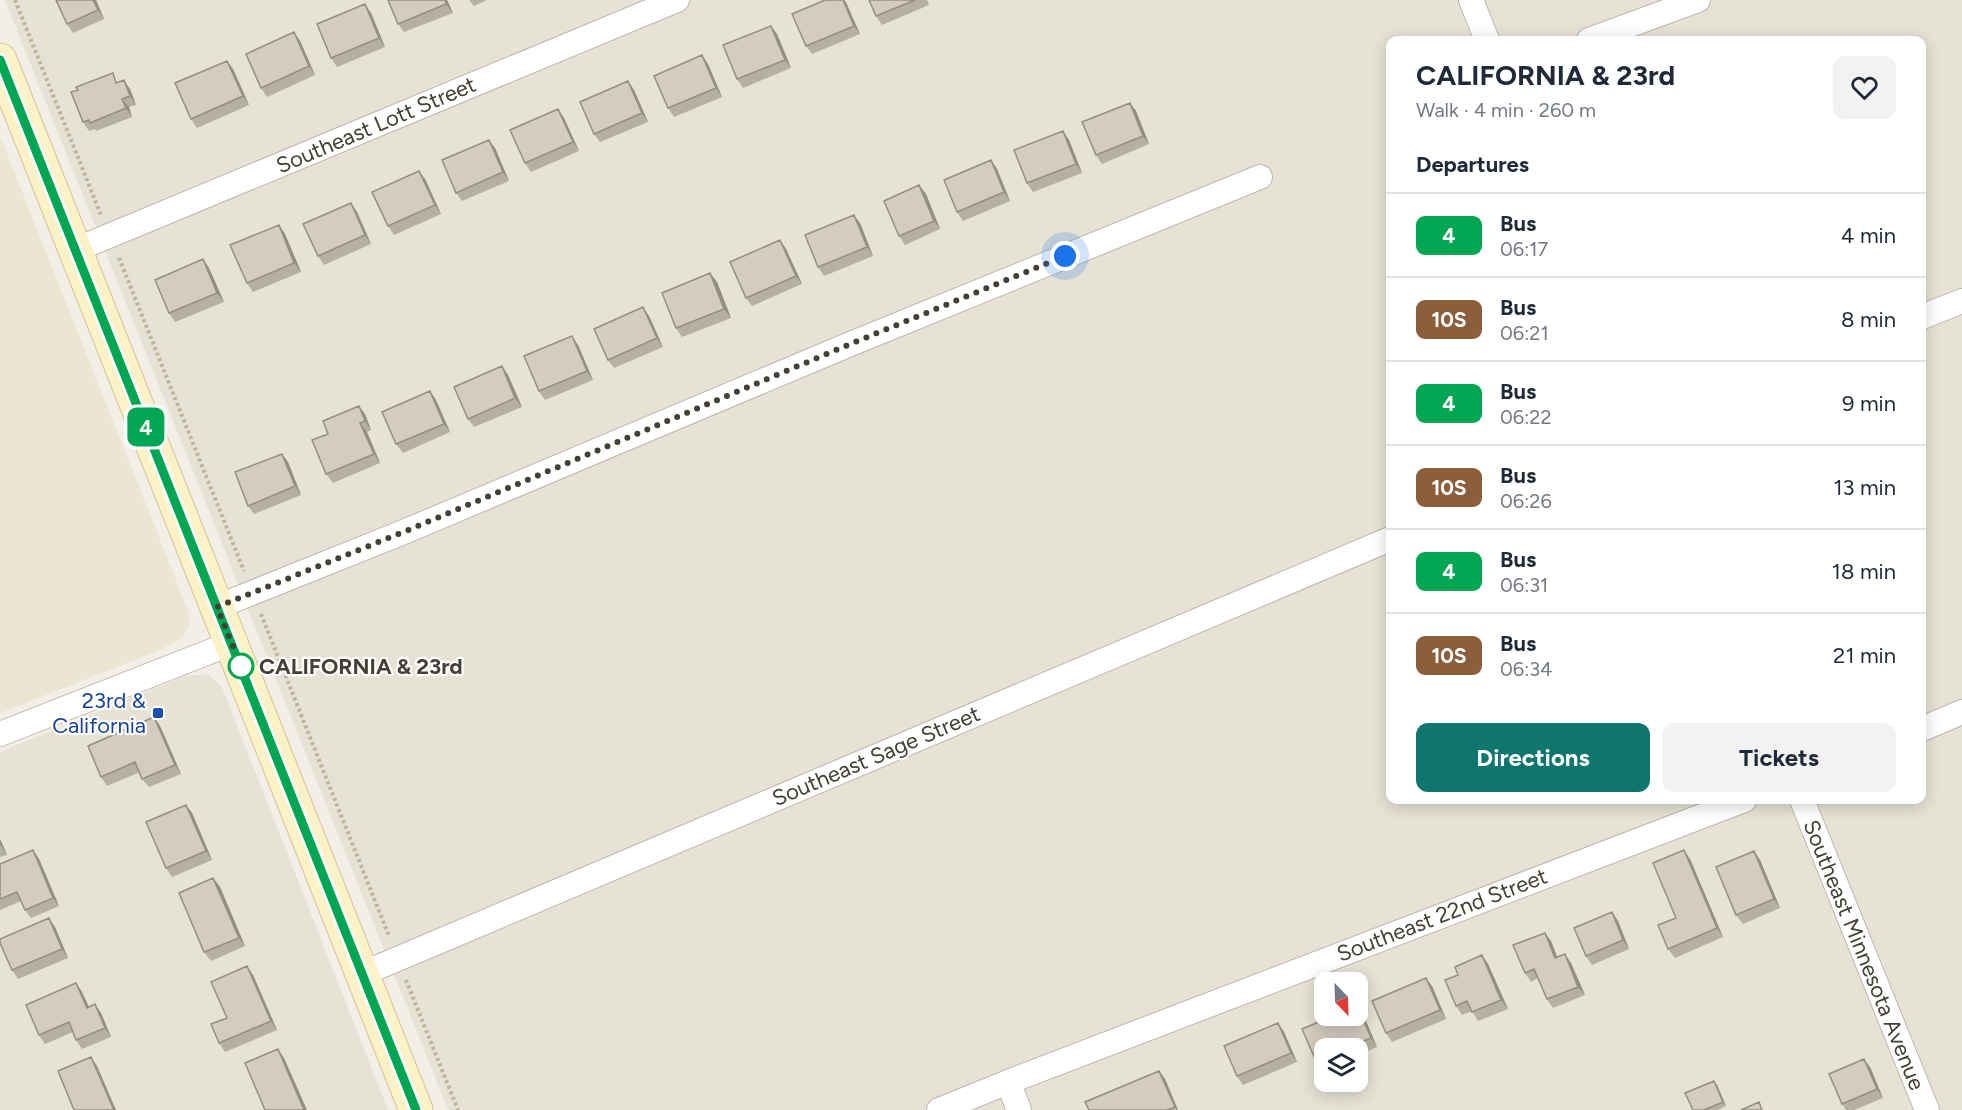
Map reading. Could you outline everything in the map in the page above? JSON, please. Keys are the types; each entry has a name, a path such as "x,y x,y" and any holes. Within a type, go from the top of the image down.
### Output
{"main road":[{"path":"0,60 416,1110"}],"street":[{"name":"Southeast Lott Street","path":"75,250 677,0"},
{"path":"1471,0 1485,36"},
{"path":"1600,36 1698,0"},
{"path":"217,607 1260,177"},
{"path":"1926,315 1962,300"},
{"name":"Southeast Sage Street","path":"362,974 1386,541"},
{"path":"0,734 232,643"},
{"path":"1926,727 1962,712"},
{"name":"Southeast 22nd Street","path":"939,1110 1734,804"},
{"name":"Southeast Minnesota Avenue","path":"1804,804 1927,1110"},
{"path":"1008,1082 1019,1110"}],"path":[{"path":"15,0 458,1110"}],"shaded area":[{"path":"5,0 1962,0 1962,1110 448,1110"},
{"path":"0,136 189,613 189,627 180,639 160,650 0,713"},
{"path":"208,674 222,687 388,1110 0,1110 0,752 185,676"}],"building":[{"path":"56,0 93,0 98,10 67,24"},
{"path":"388,0 445,0 446,4 398,24"},
{"path":"825,0 843,0 854,26 806,46 792,14"},
{"path":"869,0 915,0 876,16"},
{"path":"365,4 379,38 331,58 317,24"},
{"path":"771,26 785,60 737,79 723,45"},
{"path":"294,32 309,66 261,88 246,54"},
{"path":"702,55 716,88 668,108 654,76"},
{"path":"227,61 243,96 191,119 175,83"},
{"path":"113,73 116,83 124,80 130,96 122,99 126,108 90,123 89,120 83,122 71,92 78,90 76,87"},
{"path":"628,81 642,113 594,134 580,102"},
{"path":"1130,103 1143,136 1096,155 1082,122"},
{"path":"558,109 573,142 525,163 510,130"},
{"path":"1063,131 1076,164 1027,183 1014,150"},
{"path":"489,140 503,172 456,193 442,160"},
{"path":"991,160 1004,192 957,212 944,180"},
{"path":"419,171 435,205 388,226 372,192"},
{"path":"919,185 934,221 899,236 884,201"},
{"path":"351,203 365,235 318,256 303,224"},
{"path":"854,215 867,247 818,267 805,235"},
{"path":"279,225 294,263 247,283 230,245"},
{"path":"780,240 796,276 746,298 730,262"},
{"path":"203,259 217,293 169,313 155,280"},
{"path":"710,273 724,309 676,328 662,293"},
{"path":"643,307 657,338 608,360 594,329"},
{"path":"572,336 587,371 539,391 524,356"},
{"path":"502,366 515,398 468,419 454,387"},
{"path":"430,391 444,424 396,444 382,412"},
{"path":"359,406 365,421 360,423 374,454 326,474 312,440 328,434 323,421"},
{"path":"282,454 295,486 248,506 235,472"},
{"path":"154,717 175,765 142,779 135,762 101,777 88,746"},
{"path":"186,805 206,851 166,868 146,822"},
{"path":"33,850 53,898 25,910 17,892 0,899 0,864"},
{"path":"1684,850 1717,928 1668,949 1658,925 1676,918 1653,863"},
{"path":"1754,851 1774,899 1736,915 1716,867"},
{"path":"213,878 239,938 204,952 179,893"},
{"path":"1612,912 1623,940 1586,956 1574,928"},
{"path":"49,918 62,949 12,970 0,939"},
{"path":"1545,933 1555,958 1565,954 1578,987 1547,999 1534,969 1525,973 1513,945"},
{"path":"1482,955 1501,1000 1472,1012 1467,1001 1456,1006 1445,980 1458,975 1455,967"},
{"path":"247,966 271,1021 219,1043 211,1024 227,1018 211,982"},
{"path":"1426,978 1440,1010 1386,1033 1372,1001"},
{"path":"76,983 87,1008 95,1004 105,1028 76,1040 69,1022 39,1035 26,1005"},
{"path":"1278,1023 1291,1053 1237,1076 1224,1046"},
{"path":"1314,1024 1314,1026 1366,1026 1371,1038 1314,1038 1314,1056 1302,1029"},
{"path":"278,1049 304,1110 265,1110 245,1063"},
{"path":"91,1057 114,1110 74,1110 58,1071"},
{"path":"1864,1059 1877,1089 1842,1104 1829,1074"},
{"path":"1159,1071 1175,1107 1167,1110 1089,1110 1085,1102"},
{"path":"1714,1081 1723,1102 1704,1110 1693,1110 1685,1093"},
{"path":"1759,1102 1762,1110 1741,1110"}],"bus line":[{"name":"4","path":"0,60 416,1110"}],"place":[{"name":"CALIFORNIA & 23rd","path":"241,666"},
{"name":"23rd & California","path":"158,713"}],"route":[{"path":"241,666 217,607 406,531 1065,256"}]}
